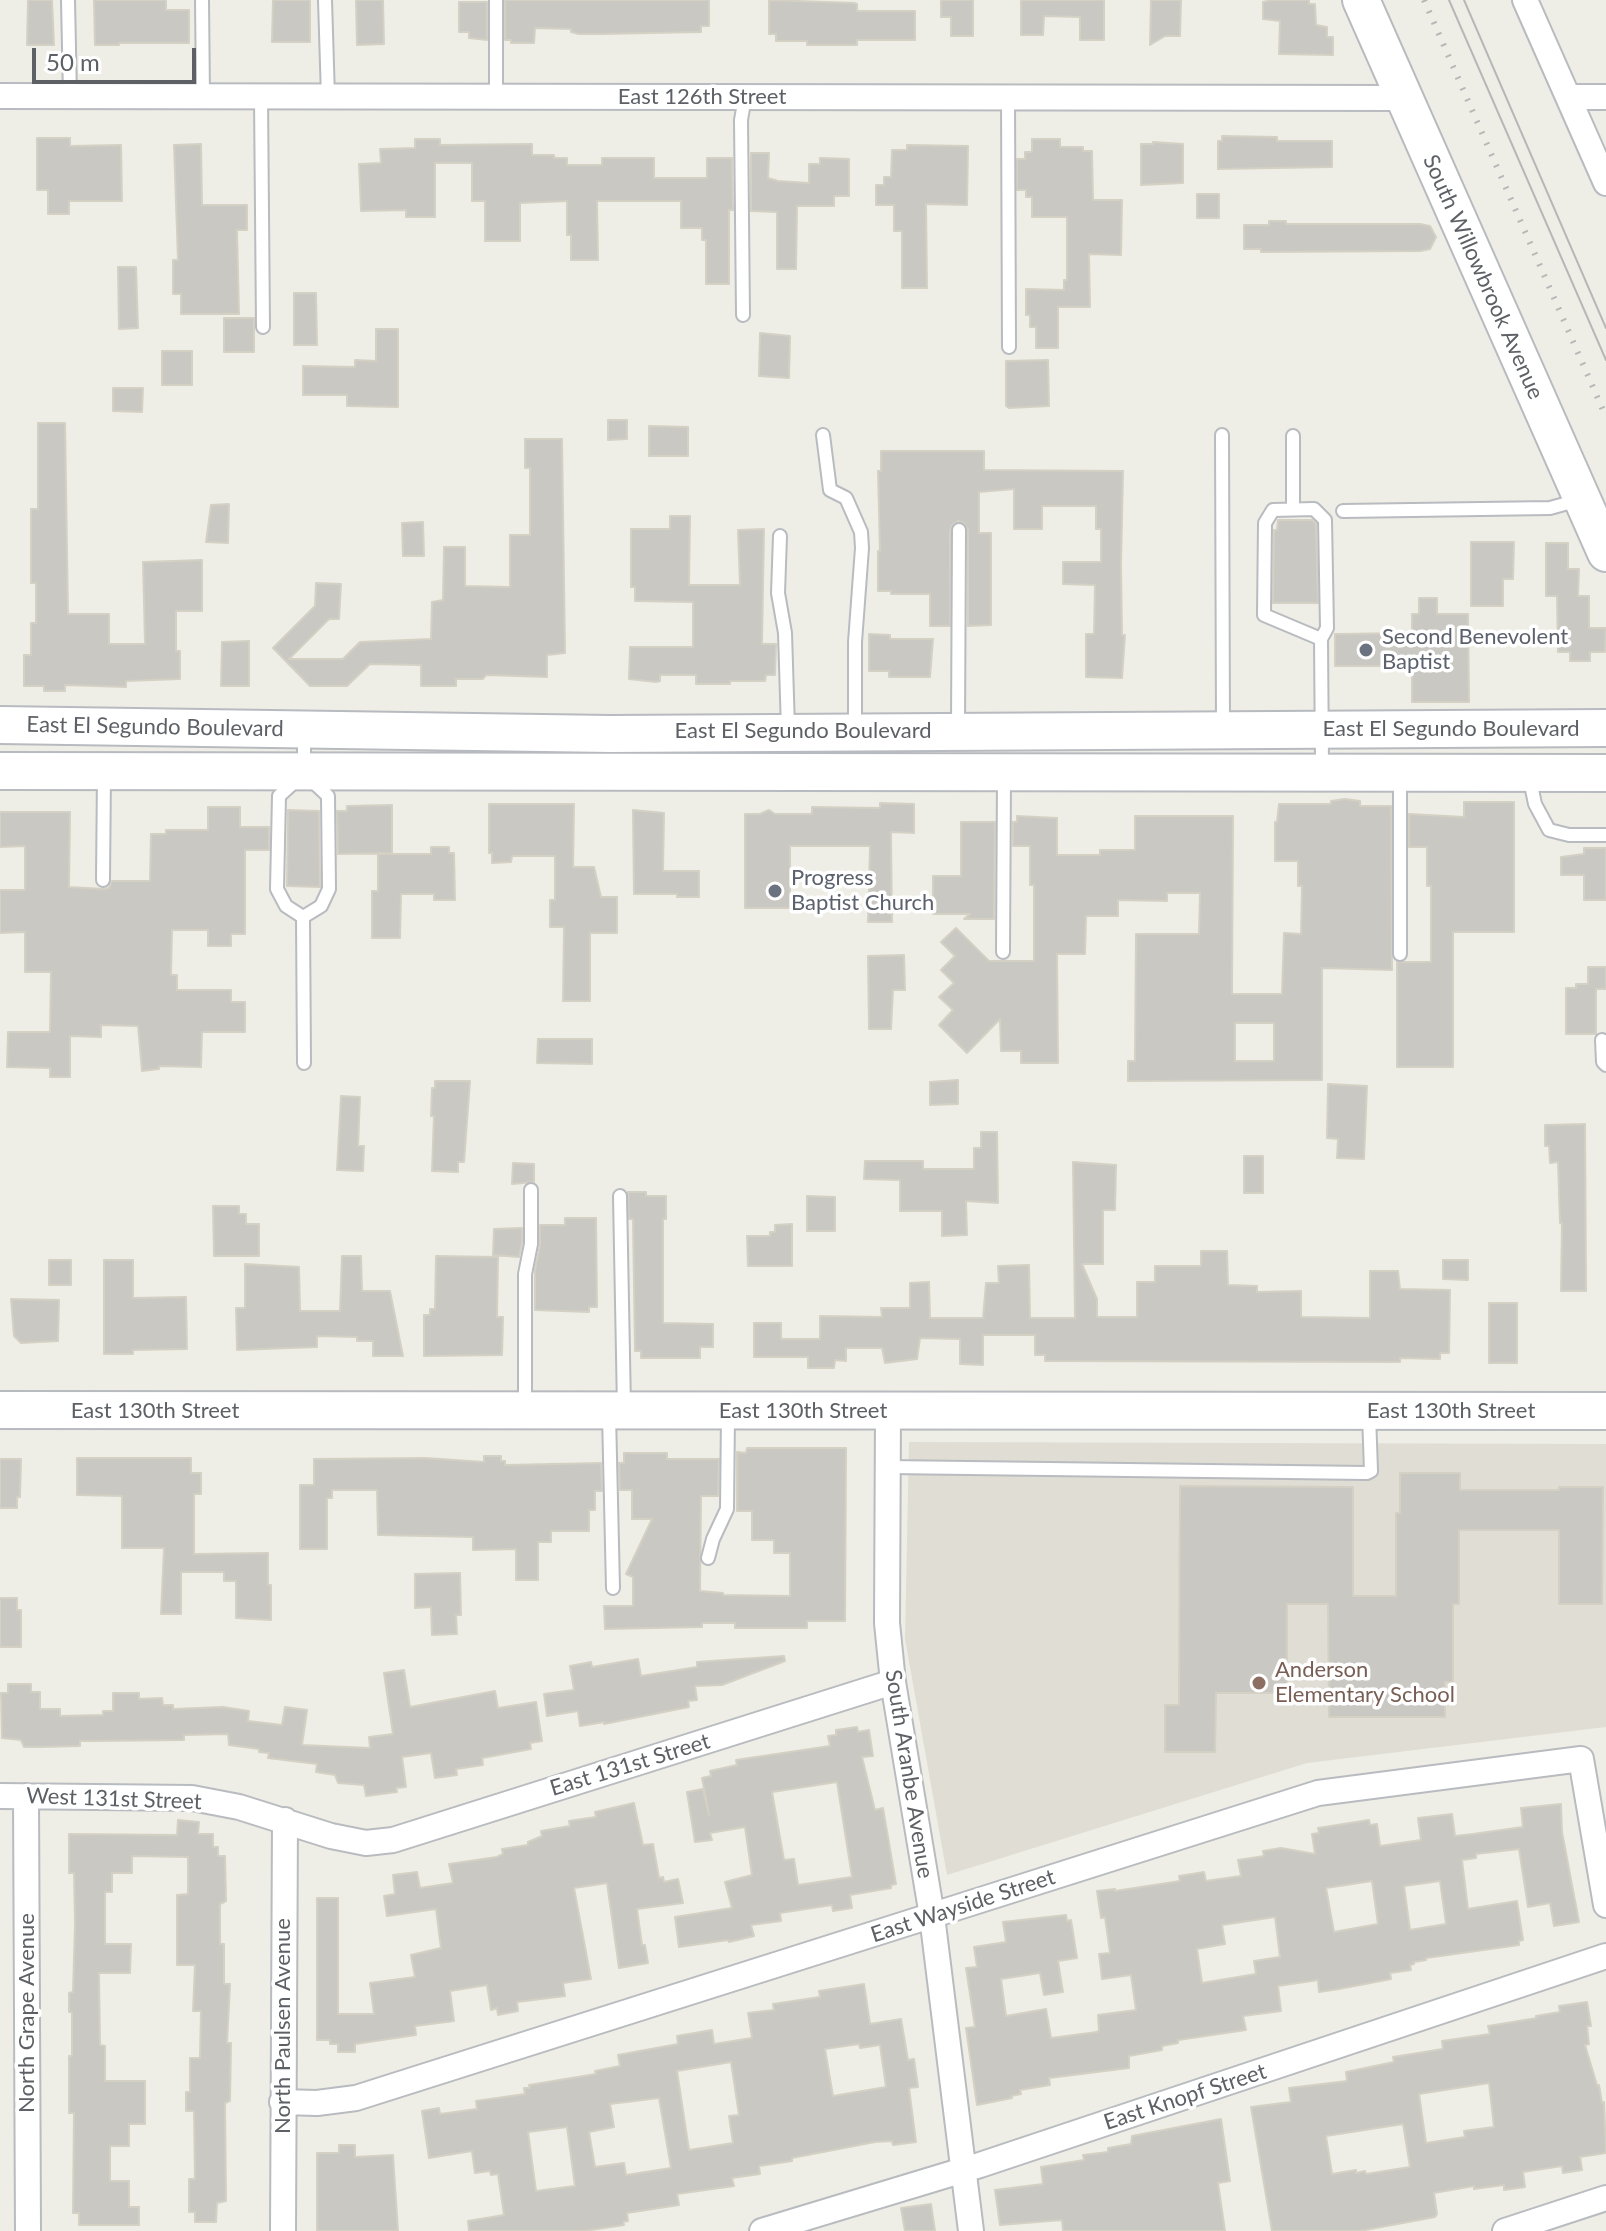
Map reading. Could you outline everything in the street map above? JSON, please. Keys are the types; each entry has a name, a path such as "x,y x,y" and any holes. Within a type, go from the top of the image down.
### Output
{"main road":[{"name":"South Willowbrook Avenue","path":"1361,0 1606,553"},
{"name":"East El Segundo Boulevard","path":"0,725 610,734 1606,728"},
{"name":"East El Segundo Boulevard","path":"0,771 1606,773"},
{"name":"East 130th Street","path":"0,1410 1606,1411"}],"street":[{"path":"1525,0 1606,183"},
{"name":"East 126th Street","path":"0,96 1404,98"},
{"path":"1569,97 1606,97"},
{"name":"South Aranbe Avenue","path":"888,1411 887,1623 893,1682 932,1916 971,2231"},
{"name":"East 131st Street","path":"366,1843 393,1840 893,1682"},
{"name":"East Wayside Street","path":"282,2102 317,2103 356,2098 1318,1793 1581,1759 1606,1905"},
{"name":"West 131st Street","path":"0,1796 192,1798 239,1807 331,1836 366,1843"},
{"name":"North Grape Avenue","path":"26,1796 28,2231"},
{"name":"North Paulsen Avenue","path":"283,2231 285,1820"},
{"name":"East Knopf Street","path":"762,2231 962,2171 1606,1956"},
{"path":"1505,2231 1606,2198"}],"lane":[{"path":"68,0 70,96"},
{"path":"202,0 203,96"},
{"path":"325,0 328,97"},
{"path":"496,0 496,97"},
{"path":"261,97 263,327"},
{"path":"743,315 741,120 745,97"},
{"path":"1008,97 1009,347"},
{"path":"823,435 830,490 846,498 861,532 855,642 855,731"},
{"path":"1222,435 1223,730"},
{"path":"1293,436 1293,509"},
{"path":"1343,511 1550,508 1582,499"},
{"path":"1321,639 1264,615 1265,523 1273,510 1314,509 1325,520 1327,628 1321,639 1322,774"},
{"path":"958,731 959,530"},
{"path":"780,536 778,593 785,633 788,732"},
{"path":"303,917 321,906 329,889 328,796 304,773 304,729"},
{"path":"103,880 104,770"},
{"path":"303,917 286,906 277,889 279,796 304,773"},
{"path":"1003,952 1004,773"},
{"path":"1400,774 1400,954"},
{"path":"1529,774 1535,804 1549,830 1569,835 1606,835"},
{"path":"303,917 304,1063"},
{"path":"1602,1040 1603,1062 1606,1065"},
{"path":"525,1411 525,1274 531,1244 531,1190"},
{"path":"613,1588 620,1196"},
{"path":"708,1558 727,1509 728,1411"},
{"path":"888,1467 1367,1473 1371,1471 1369,1411"}],"shaded area":[{"name":"Anderson Elementary School","path":"909,1442 1606,1444 1606,1727 1307,1763 947,1875 905,1639"}],"building":[{"path":"28,0 52,0 54,45 27,45"},
{"path":"94,0 166,0 166,10 189,10 189,43 95,45"},
{"path":"273,0 310,0 310,42 272,42"},
{"path":"356,0 383,0 384,44 357,45"},
{"path":"505,0 709,0 709,26 701,26 701,32 601,34 535,28 534,43 511,43 511,40 505,40"},
{"path":"769,0 854,3 857,4 857,11 915,11 915,40 857,40 857,45 807,45 807,41 776,41 776,34 769,34"},
{"path":"941,0 973,0 973,36 951,36 951,17 941,17"},
{"path":"1021,0 1104,0 1104,40 1080,40 1080,17 1044,16 1043,35 1021,35"},
{"path":"1151,0 1181,0 1180,36 1165,36 1150,45"},
{"path":"1309,0 1309,4 1315,4 1316,25 1327,27 1327,37 1333,37 1333,55 1279,54 1280,21 1263,19 1263,2"},
{"path":"459,2 487,2 487,40 469,38 469,32 459,32"},
{"path":"1222,136 1277,137 1277,141 1332,141 1332,167 1218,169 1218,141 1222,141"},
{"path":"37,138 70,138 70,146 121,145 122,201 69,201 69,214 48,214 48,190 37,190"},
{"path":"415,139 440,139 440,145 532,144 532,155 567,158 567,165 602,165 602,158 654,158 654,178 707,178 707,158 732,158 729,284 706,284 706,240 702,240 702,228 681,228 681,201 597,201 598,260 571,260 567,201 520,203 520,241 485,241 485,201 472,201 472,163 435,163 435,217 406,217 406,210 361,211 359,164 381,163 380,149 415,148"},
{"path":"1032,139 1060,139 1060,147 1083,147 1083,151 1092,151 1093,200 1122,200 1121,255 1089,254 1090,307 1058,307 1058,348 1036,348 1036,327 1030,327 1030,315 1026,315 1026,289 1064,290 1064,280 1067,280 1067,217 1032,217 1032,197 1026,197 1026,190 1017,190 1017,159 1025,159 1025,152 1032,152"},
{"path":"201,144 202,205 247,205 247,230 237,230 239,314 181,314 181,294 173,294 173,260 178,260 174,145"},
{"path":"1141,144 1183,144 1183,183 1141,185"},
{"path":"907,145 968,146 967,205 926,204 927,288 902,288 902,231 894,231 894,205 876,205 876,185 884,185 884,177 891,177 892,150 907,150"},
{"path":"751,153 769,153 768,178 809,183 809,164 820,164 820,158 849,159 849,196 834,196 834,206 797,206 796,269 777,269 777,212 751,211"},
{"path":"1197,194 1219,194 1219,218 1197,218"},
{"path":"1269,221 1286,221 1286,224 1420,224 1430,226 1436,237 1430,249 1420,251 1261,252 1261,249 1244,249 1244,225 1269,225"},
{"path":"118,267 136,267 138,328 119,329"},
{"path":"294,293 316,293 317,345 294,345"},
{"path":"224,318 254,318 254,352 224,352"},
{"path":"376,329 398,329 398,407 347,406 347,395 303,395 303,366 355,367 355,360 376,361"},
{"path":"760,333 790,336 789,378 759,376"},
{"path":"162,351 192,351 192,385 162,385"},
{"path":"1048,360 1049,406 1006,406 1006,361"},
{"path":"113,388 143,388 142,412 113,411"},
{"path":"608,420 627,420 627,439 608,440"},
{"path":"38,423 65,423 68,614 109,614 109,644 145,644 143,562 202,560 202,611 176,611 180,679 126,681 126,687 65,685 65,691 44,691 44,686 24,686 24,655 31,655 31,623 36,623 36,583 31,583 31,509 38,509"},
{"path":"649,426 688,427 688,456 649,456"},
{"path":"525,439 562,439 565,653 547,655 547,677 486,675 483,679 456,679 456,686 421,686 421,665 370,664 347,686 310,686 273,648 315,606 316,583 341,584 339,619 329,619 289,659 343,659 360,642 431,639 432,602 443,600 444,547 465,547 465,586 510,587 510,535 530,535 530,468 525,468"},
{"path":"881,451 984,451 984,470 1123,471 1121,564 1122,635 1125,635 1122,678 1086,677 1086,634 1094,634 1095,585 1063,584 1063,562 1101,562 1101,529 1096,529 1096,506 1042,506 1042,529 1014,529 1014,489 979,492 979,533 991,533 991,625 968,626 968,530 964,523 958,521 950,530 950,626 930,626 930,594 878,591 878,471 881,471"},
{"path":"229,504 228,543 206,542 211,505"},
{"path":"670,516 690,516 689,585 740,585 738,530 764,529 762,644 776,644 775,675 766,675 765,681 730,681 730,684 696,684 696,675 660,675 660,681 656,682 629,679 630,647 693,647 693,602 635,601 635,587 631,587 631,529 670,529"},
{"path":"1278,520 1312,520 1316,524 1318,603 1273,603 1274,530 1277,530"},
{"path":"423,522 424,556 403,556 402,523"},
{"path":"1471,542 1514,542 1513,579 1503,579 1503,606 1471,606"},
{"path":"1546,543 1568,543 1568,569 1579,569 1578,596 1589,596 1589,628 1606,628 1605,652 1590,652 1590,661 1570,661 1570,652 1558,652 1557,596 1546,596"},
{"path":"1419,598 1437,598 1437,614 1468,614 1469,702 1412,702 1412,666 1335,666 1335,634 1412,633 1412,614 1419,614"},
{"path":"869,634 890,635 890,639 933,639 930,677 889,677 889,671 869,671"},
{"path":"249,641 249,686 221,686 222,642"},
{"path":"1345,799 1360,801 1360,806 1391,806 1392,970 1322,968 1322,1080 1128,1081 1128,1061 1135,1061 1136,934 1199,934 1200,893 1167,893 1167,901 1118,900 1118,916 1086,916 1085,954 1057,954 1058,1063 1021,1063 1021,1051 1001,1051 1000,1019 967,1053 939,1025 953,1010 939,997 954,983 941,970 955,956 941,942 956,928 989,961 1034,961 1034,885 1030,885 1030,846 1013,846 1013,822 1017,822 1017,816 1057,818 1057,855 1100,855 1100,850 1135,850 1135,816 1233,816 1232,994 1282,994 1284,933 1301,934 1302,886 1298,886 1298,861 1275,861 1275,822 1279,804 1331,804 1331,801","holes":["1235,1023 1274,1023 1274,1061 1235,1061"]},
{"path":"1464,802 1514,802 1514,932 1453,932 1453,1067 1397,1067 1397,962 1431,962 1431,886 1427,886 1427,847 1409,847 1409,814 1464,817"},
{"path":"880,803 914,804 914,833 891,832 892,922 868,922 870,846 790,846 790,908 745,908 745,814 760,814 769,810 775,814 812,814 812,807 880,808"},
{"path":"489,804 574,804 573,867 594,867 601,897 617,897 617,933 590,933 590,1001 563,1001 564,927 550,927 550,900 555,900 555,856 512,856 511,862 492,863 492,853 489,853"},
{"path":"392,805 392,853 338,854 337,811 347,811 347,806"},
{"path":"208,807 240,807 240,827 269,827 269,850 245,850 245,934 231,934 231,946 208,946 208,930 172,930 171,975 177,975 177,990 231,990 231,1002 245,1002 245,1032 202,1032 201,1067 159,1066 159,1069 142,1071 138,1026 101,1025 101,1037 70,1036 70,1077 50,1077 50,1068 7,1067 8,1032 50,1032 51,972 25,972 25,932 0,933 0,890 25,890 25,846 0,847 0,812 70,812 69,887 104,889 109,888 112,881 150,881 151,834 166,834 166,830 208,830"},
{"path":"288,810 319,811 320,887 287,886"},
{"path":"633,810 664,813 663,871 699,871 699,897 634,894"},
{"path":"961,822 995,822 994,919 964,919 970,914 933,914 933,876 961,876"},
{"path":"431,847 449,847 449,853 454,853 455,900 434,900 434,894 401,894 400,938 372,938 372,891 378,891 378,854 431,854"},
{"path":"1584,848 1606,848 1606,900 1584,900 1584,875 1561,875 1561,857 1584,854"},
{"path":"904,955 905,990 893,990 891,1029 869,1029 868,956"},
{"path":"1588,967 1606,967 1606,989 1596,989 1596,1034 1566,1034 1566,988 1588,984"},
{"path":"538,1039 592,1039 592,1064 537,1063"},
{"path":"958,1080 958,1104 930,1105 930,1082"},
{"path":"435,1081 470,1081 464,1162 458,1162 458,1172 432,1171 434,1116 431,1116"},
{"path":"1328,1084 1367,1086 1364,1159 1337,1158 1338,1139 1327,1138"},
{"path":"341,1096 360,1097 358,1146 364,1146 363,1171 337,1170"},
{"path":"1585,1124 1586,1291 1561,1291 1562,1223 1558,1162 1550,1163 1549,1146 1545,1146 1545,1125"},
{"path":"981,1132 997,1132 998,1203 966,1201 967,1235 942,1236 942,1211 900,1211 900,1180 864,1179 865,1161 923,1161 923,1169 974,1169 974,1148 981,1148"},
{"path":"1244,1156 1263,1156 1263,1193 1244,1193"},
{"path":"1073,1162 1116,1165 1115,1210 1103,1210 1103,1264 1082,1264 1097,1299 1097,1317 1137,1317 1137,1282 1155,1282 1155,1266 1201,1266 1201,1251 1227,1251 1228,1285 1257,1286 1257,1292 1301,1291 1301,1317 1370,1318 1370,1271 1398,1271 1400,1289 1450,1290 1449,1353 1440,1353 1440,1359 1400,1358 1400,1362 1045,1361 1045,1355 1035,1355 1035,1335 983,1335 983,1365 960,1364 960,1339 920,1338 917,1359 885,1363 882,1348 846,1348 846,1361 835,1360 834,1368 808,1368 808,1357 754,1357 754,1323 781,1323 781,1339 820,1339 820,1316 882,1317 881,1308 910,1308 910,1283 929,1282 930,1318 983,1318 986,1283 999,1283 998,1266 1029,1265 1030,1318 1075,1318"},
{"path":"513,1163 534,1164 534,1182 512,1184"},
{"path":"628,1192 666,1196 666,1219 663,1219 663,1323 713,1324 713,1347 700,1347 700,1358 641,1358 641,1351 635,1351 633,1219 629,1219"},
{"path":"807,1196 835,1197 835,1231 807,1231"},
{"path":"213,1206 239,1206 239,1214 246,1214 246,1224 259,1224 259,1256 214,1256"},
{"path":"565,1218 596,1218 597,1307 589,1307 589,1312 535,1310 540,1225 565,1225"},
{"path":"792,1224 792,1266 748,1266 747,1236 770,1236 770,1232 775,1232 775,1225"},
{"path":"522,1228 519,1257 493,1255 494,1229"},
{"path":"342,1256 361,1256 362,1291 390,1291 403,1356 373,1356 373,1341 357,1341 357,1337 317,1336 317,1347 237,1350 236,1308 245,1308 245,1264 299,1267 300,1311 340,1311"},
{"path":"436,1256 498,1257 497,1317 503,1317 502,1355 424,1356 424,1315 430,1315 430,1309 435,1309"},
{"path":"49,1260 71,1260 71,1285 49,1285"},
{"path":"104,1260 133,1260 133,1298 186,1297 187,1349 104,1354"},
{"path":"1443,1260 1468,1260 1468,1280 1443,1279"},
{"path":"11,1299 59,1300 58,1341 21,1343 14,1336"},
{"path":"1489,1303 1517,1303 1517,1363 1489,1363"},
{"path":"747,1448 846,1448 845,1621 807,1621 807,1628 735,1628 735,1623 702,1623 702,1627 605,1629 604,1606 633,1606 633,1577 626,1574 652,1519 632,1519 632,1490 620,1490 619,1463 624,1463 624,1453 667,1453 667,1459 719,1459 718,1496 701,1496 700,1591 723,1595 790,1596 790,1553 774,1553 774,1540 752,1540 752,1511 737,1511 737,1452 746,1453"},
{"path":"484,1456 501,1456 505,1465 601,1463 602,1491 595,1491 595,1510 589,1510 589,1531 551,1531 551,1542 538,1542 538,1580 516,1580 516,1549 473,1550 473,1537 378,1535 377,1490 332,1490 332,1498 327,1498 327,1549 300,1549 300,1485 314,1485 314,1459 425,1458 484,1462"},
{"path":"77,1458 191,1458 191,1473 201,1473 201,1494 194,1494 194,1554 268,1553 271,1620 236,1618 236,1581 224,1581 224,1572 181,1572 181,1614 161,1614 164,1548 122,1548 122,1496 77,1495"},
{"path":"0,1459 21,1459 17,1508 0,1508"},
{"path":"1400,1473 1460,1473 1460,1490 1603,1487 1602,1604 1559,1604 1559,1530 1459,1530 1459,1604 1453,1604 1453,1682 1445,1682 1445,1717 1329,1717 1328,1604 1287,1604 1287,1693 1216,1693 1215,1752 1165,1752 1165,1705 1179,1705 1180,1486 1353,1487 1353,1596 1396,1596 1396,1513 1400,1513"},
{"path":"460,1573 461,1615 456,1615 457,1634 432,1635 431,1607 415,1608 415,1574"},
{"path":"0,1598 17,1598 17,1610 21,1610 21,1647 0,1647"},
{"path":"784,1656 785,1661 722,1685 695,1686 697,1700 688,1701 689,1707 580,1726 578,1711 547,1716 544,1694 574,1690 570,1666 591,1662 592,1667 638,1659 641,1676 697,1667 697,1662"},
{"path":"404,1670 410,1707 495,1691 498,1708 536,1702 542,1741 530,1743 531,1749 482,1758 483,1765 456,1769 457,1775 435,1778 431,1753 402,1757 406,1787 396,1788 397,1792 366,1796 364,1785 338,1783 335,1775 316,1772 317,1764 268,1758 269,1753 259,1752 259,1749 229,1745 228,1734 184,1735 184,1740 80,1741 80,1746 40,1747 24,1747 21,1740 2,1738 1,1693 8,1693 8,1684 31,1684 31,1692 40,1692 40,1709 60,1709 60,1716 103,1715 103,1711 113,1711 113,1693 139,1693 139,1699 162,1698 163,1705 173,1705 173,1709 223,1707 249,1711 248,1721 282,1725 285,1707 307,1710 302,1745 370,1748 369,1737 393,1734 384,1673"},
{"path":"857,1727 858,1732 869,1730 873,1756 862,1757 875,1810 883,1808 896,1884 891,1888 850,1895 852,1908 833,1911 832,1905 780,1913 781,1921 751,1925 754,1936 679,1947 675,1917 732,1908 725,1882 752,1875 745,1827 710,1833 712,1840 695,1842 687,1792 703,1789 709,1815 702,1778 711,1776 710,1771 737,1765 736,1760 830,1746 828,1736 836,1735 836,1730","holes":["837,1782 852,1877 798,1885 794,1859 784,1860 772,1792"]},
{"path":"634,1803 643,1845 653,1844 659,1878 663,1877 664,1882 678,1879 683,1903 637,1909 648,1963 619,1968 607,1883 574,1888 591,1979 563,1983 565,1996 517,2002 518,2011 498,2015 497,2008 491,2010 487,1985 450,1991 454,2021 415,2026 416,2035 355,2044 355,2052 338,2052 338,2044 330,2044 330,2040 317,2040 317,1898 338,1898 338,2014 374,2014 370,1983 415,1977 411,1955 441,1948 436,1909 387,1916 384,1896 395,1894 393,1875 417,1872 420,1888 453,1883 449,1864 497,1857 503,1854 502,1849 528,1845 528,1842 542,1836 541,1831 570,1826 569,1821 596,1817 595,1812"},
{"path":"1561,1804 1562,1832 1579,1922 1554,1926 1550,1903 1528,1907 1519,1849 1476,1854 1476,1858 1462,1860 1468,1909 1517,1901 1523,1940 1519,1941 1519,1945 1426,1958 1410,1965 1411,1970 1390,1973 1391,1979 1339,1989 1319,1992 1318,1980 1278,1986 1281,2011 1243,2016 1246,2030 1178,2040 1178,2043 1162,2046 1162,2050 1129,2056 1129,2068 1049,2078 1050,2085 1020,2090 1021,2094 1012,2098 977,2105 966,2028 975,2027 966,1968 977,1967 974,1947 1006,1942 1003,1922 1066,1915 1067,1921 1071,1920 1077,1958 1058,1961 1063,1992 1044,1995 1040,1973 1001,1979 1006,2016 1046,2009 1051,2038 1097,2032 1098,2015 1136,2010 1131,1975 1102,1979 1099,1954 1110,1953 1105,1917 1101,1918 1097,1891 1180,1881 1179,1876 1204,1872 1206,1881 1241,1876 1238,1860 1264,1856 1263,1851 1281,1848 1315,1854 1312,1834 1319,1833 1318,1828 1369,1820 1370,1825 1377,1824 1380,1846 1421,1840 1418,1818 1452,1814 1455,1836 1523,1827 1521,1808","holes":["1372,1881 1378,1924 1334,1932 1326,1888","1440,1881 1446,1924 1410,1930 1404,1886","1275,1917 1280,1957 1254,1961 1256,1974 1202,1983 1197,1949 1225,1944 1222,1925"]},
{"path":"178,1820 199,1822 198,1834 213,1834 213,1847 218,1847 218,1856 225,1856 226,1901 220,1904 220,1944 224,1944 224,1984 230,1984 227,2043 231,2043 230,2101 225,2103 226,2201 217,2203 216,2222 195,2222 195,2212 189,2212 189,2179 195,2179 194,2111 186,2111 186,2092 190,2092 190,2058 200,2058 201,2011 193,2011 195,1965 177,1965 177,1895 188,1894 188,1857 132,1856 132,1873 112,1873 112,1892 105,1892 105,1944 131,1944 130,1973 99,1973 100,2045 105,2046 105,2081 145,2081 145,2124 129,2124 129,2146 110,2146 110,2181 129,2181 129,2207 139,2207 139,2225 79,2225 79,2213 73,2213 74,2113 69,2113 72,2012 69,2012 69,1993 73,1992 75,1924 74,1873 69,1873 69,1834 177,1835"},
{"path":"864,1984 870,2024 901,2019 908,2060 914,2059 918,2087 909,2088 916,2142 893,2145 892,2141 875,2142 759,2166 760,2174 732,2178 734,2186 677,2194 679,2205 627,2213 628,2221 623,2222 624,2225 585,2231 469,2231 468,2221 504,2215 498,2174 491,2175 490,2171 475,2173 472,2151 429,2158 422,2111 439,2108 440,2114 477,2109 476,2101 525,2094 524,2088 530,2088 529,2085 596,2074 595,2071 620,2066 618,2055 678,2044 677,2036 712,2030 714,2044 752,2038 748,2013 774,2010 773,2004 820,1997 819,1991","holes":["859,2044 860,2048 880,2045 886,2087 833,2096 825,2049","731,2062 739,2115 729,2116 733,2143 689,2150 677,2071","659,2098 671,2168 626,2175 624,2163 595,2167 589,2132 614,2127 610,2104","567,2127 575,2186 536,2191 528,2132"]},
{"path":"1587,2002 1591,2026 1587,2026 1589,2044 1585,2045 1604,2102 1606,2153 1580,2157 1582,2170 1563,2173 1562,2166 1523,2172 1525,2187 1504,2190 1504,2185 1474,2189 1474,2186 1434,2193 1435,2217 1360,2231 1272,2231 1251,2107 1291,2102 1289,2088 1347,2081 1346,2072 1394,2062 1393,2057 1443,2049 1442,2041 1490,2034 1488,2026 1560,2012 1559,2006","holes":["1489,2083 1494,2127 1464,2131 1465,2137 1426,2143 1419,2094","1403,2124 1410,2167 1366,2174 1365,2171 1356,2173 1356,2170 1332,2174 1326,2136"]},
{"path":"1221,2119 1230,2181 1218,2183 1225,2231 1063,2231 1062,2220 1000,2225 995,2190 1043,2184 1041,2167 1084,2160 1083,2155 1108,2152 1108,2148 1131,2144 1132,2136"},
{"path":"339,2145 355,2145 355,2157 393,2155 398,2231 317,2231 317,2153 339,2153"},
{"path":"931,2204 935,2231 905,2231 901,2208"}],"tram line":[{"path":"1449,0 1606,360"},
{"path":"1464,0 1606,328"}],"railway":[{"path":"1424,0 1606,417"}],"place":[{"name":"Second Benevolent Baptist","path":"1366,650"},
{"name":"Progress Baptist Church","path":"775,891"},
{"name":"Anderson Elementary School","path":"1259,1683"}]}
